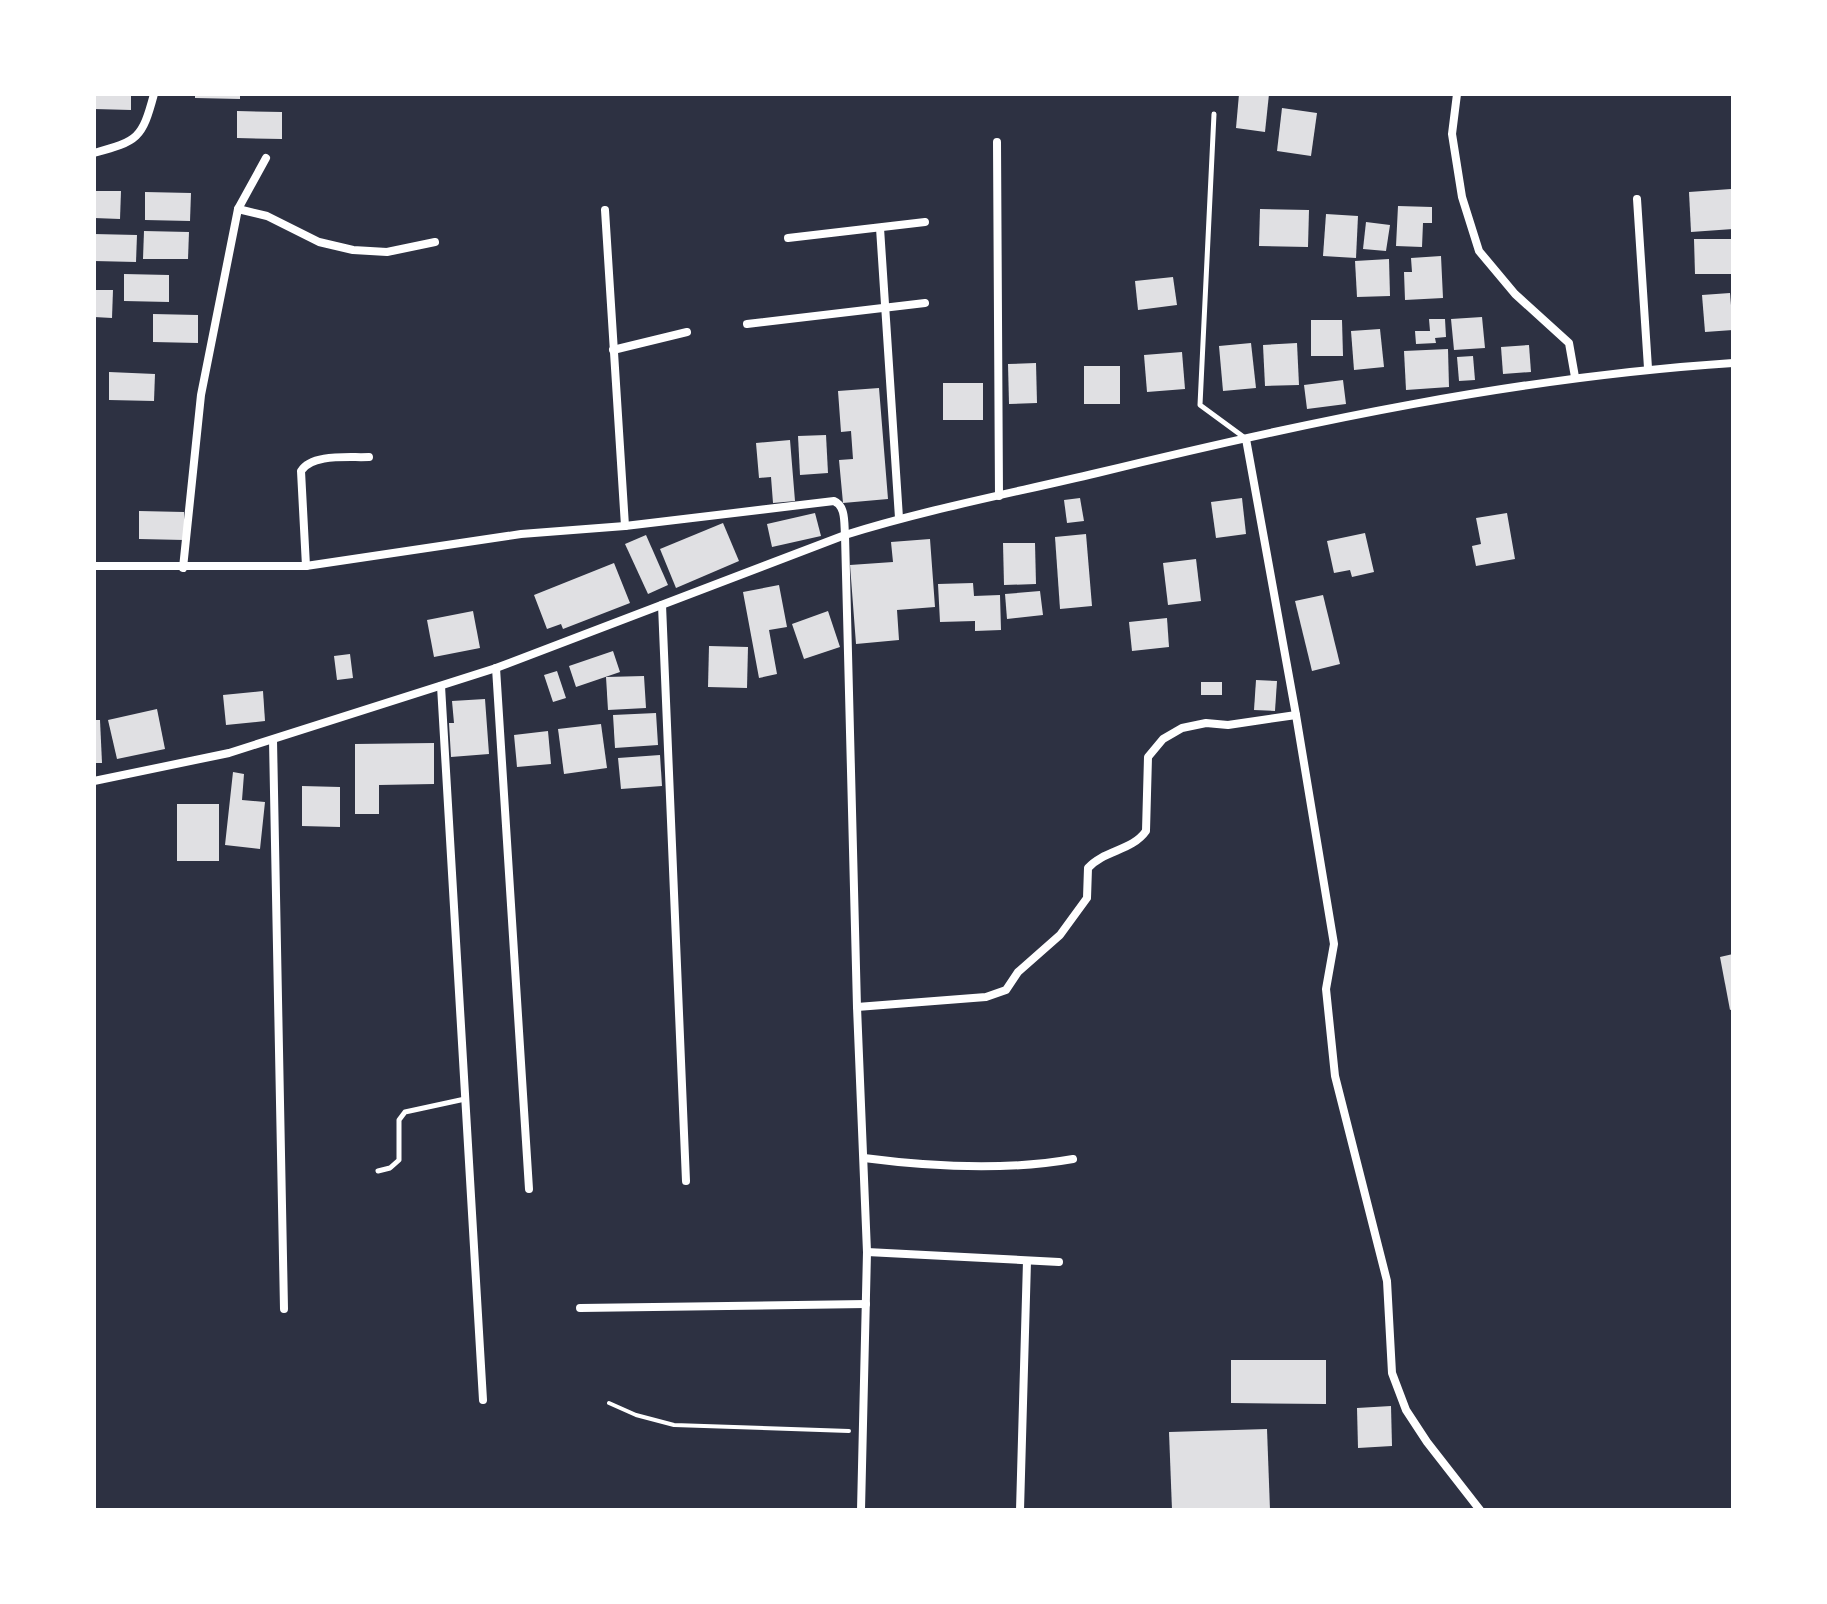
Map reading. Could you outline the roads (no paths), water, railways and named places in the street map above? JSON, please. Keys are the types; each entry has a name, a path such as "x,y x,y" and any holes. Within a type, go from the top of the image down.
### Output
{"street":[{"path":"94,153 125,145 140,135 154,94"},
{"path":"1457,94 1452,134 1462,197 1479,251 1515,294 1569,343 1575,377"},
{"path":"997,142 999,496"},
{"path":"183,568 201,395 238,209 266,158"},
{"path":"1637,199 1648,368"},
{"path":"238,209 267,216 319,242 353,250 387,252 435,242"},
{"path":"605,210 625,526"},
{"path":"788,238 925,222"},
{"path":"880,228 899,518"},
{"path":"747,324 925,303"},
{"path":"613,350 687,332"},
{"path":"94,781 229,753 441,686 845,535 899,518 1415,404 1575,377 1648,368 1733,363"},
{"path":"1246,439 1334,944 1326,989 1335,1076 1387,1281 1392,1373 1406,1410 1480,1510"},
{"path":"306,566 301,471 314,460 369,457"},
{"path":"94,566 306,566 521,534 625,526 834,501 842,507 867,1252 861,1510"},
{"path":"662,605 686,1181"},
{"path":"496,668 529,1189"},
{"path":"441,686 483,1400"},
{"path":"857,1007 986,997 1006,990 1018,972 1060,935 1087,898 1088,868 1096,859 1139,841 1146,831 1148,757 1163,739 1182,728 1206,723 1228,725 1296,715"},
{"path":"273,740 284,1309"},
{"path":"864,1158 948,1166 1039,1165 1073,1159"},
{"path":"867,1252 1059,1262"},
{"path":"1020,1510 1027,1261"},
{"path":"580,1308 866,1304"}],"lane":[{"path":"1214,114 1200,405 1246,439"},
{"path":"378,1171 390,1168 399,1160 399,1120 405,1112 465,1099"}]}
